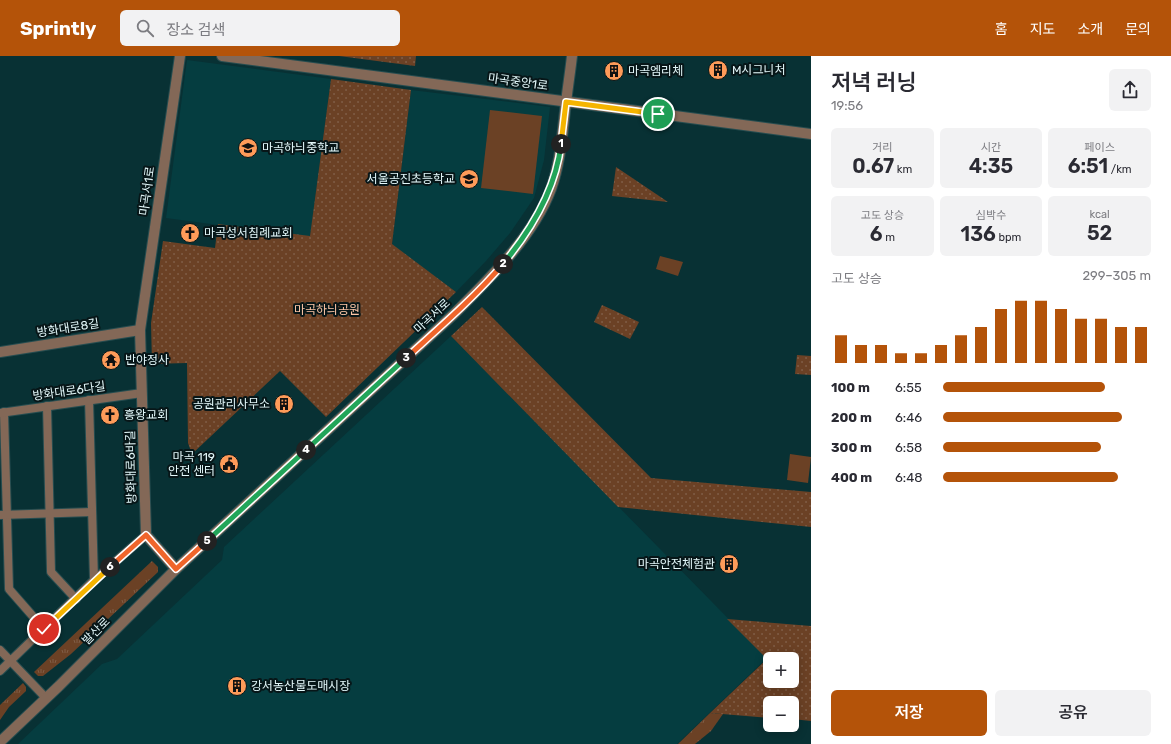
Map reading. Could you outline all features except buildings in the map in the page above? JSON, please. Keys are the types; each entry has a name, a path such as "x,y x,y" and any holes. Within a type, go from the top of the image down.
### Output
{"street":[{"name":"마곡서1로","path":"140,330 180,56"},
{"name":"마곡중앙1로","path":"222,56 811,134"},
{"name":"마곡서로","path":"176,569 454,314 491,278 510,255 535,221 550,189 561,149 572,56"},
{"name":"방화대로8길","path":"0,352 140,330"},
{"name":"방화대로6바길","path":"140,330 146,535"},
{"name":"방화대로6다길","path":"2,413 142,392"},
{"path":"89,400 94,580"},
{"path":"47,406 51,572 76,598"},
{"path":"2,413 3,515 9,589 44,629"},
{"path":"3,515 92,512"},
{"path":"0,671 94,580 146,535 176,569"},
{"name":"발산로","path":"0,742 176,569"},
{"path":"0,650 46,698"}],"shaded area":[{"name":"마곡하늬중학교","path":"187,60 331,79 310,237 166,218"},
{"name":"서울공진초등학교","path":"411,90 550,107 544,160 534,198 510,233 486,261 456,292 392,245"},
{"path":"451,336 763,654 763,662 677,744 18,744 102,664 117,659 222,560 224,547"}],"green space":[{"path":"339,56 416,56 415,66"},
{"name":"마곡하늬공원","path":"331,79 411,90 392,244 456,292 326,417 280,371 192,454 188,443 187,363 152,364 151,323 163,241 215,248 218,224 310,236"},
{"path":"490,110 542,116 533,194 481,188"},
{"path":"616,167 668,202 612,196"},
{"path":"660,256 683,262 678,276 656,269"},
{"path":"602,305 639,322 630,339 594,322"},
{"path":"482,307 651,478 811,492 811,527 618,507 451,336"},
{"path":"797,355 811,356 811,375 795,374"},
{"path":"790,454 811,457 808,483 787,480"},
{"path":"152,561 158,567 158,572 71,654 43,676 38,676 34,672"},
{"path":"727,619 811,626 811,721 799,720 799,696 763,696 763,717 710,713 763,663 763,688 799,688 799,652 763,652 763,655"},
{"path":"23,683 26,687 26,691 9,707 0,720 0,705"},
{"path":"710,713 723,714 711,731 695,744 678,744"}],"place":[{"name":"M시그니처","path":"718,70"},
{"name":"마곡엠리체","path":"614,71"},
{"name":"마곡하늬중학교","path":"248,148"},
{"name":"서울공진초등학교","path":"469,179"},
{"name":"마곡성서침례교회","path":"190,233"},
{"name":"반야정사","path":"111,360"},
{"name":"공원관리사무소","path":"284,404"},
{"name":"흥왕교회","path":"110,415"},
{"name":"마곡 119 안전 센터","path":"229,464"},
{"name":"마곡안전체험관","path":"729,564"},
{"name":"강서농산물도매시장","path":"237,686"}],"route":[{"path":"44,629 94,580 146,535 176,569 454,314 491,278 535,221 550,189 561,149 566,102 658,114"}]}
